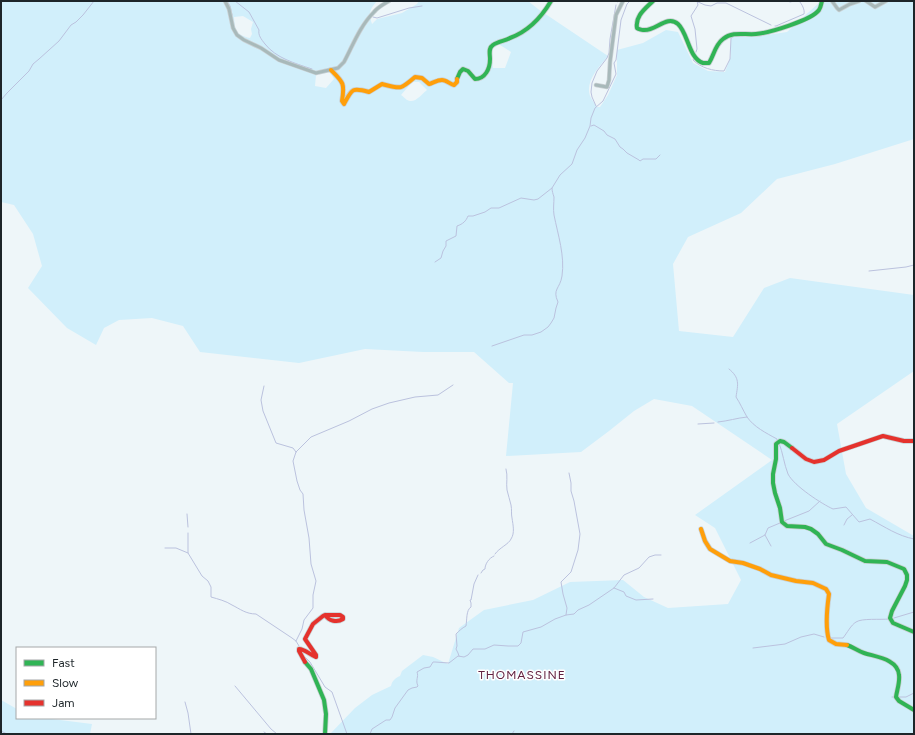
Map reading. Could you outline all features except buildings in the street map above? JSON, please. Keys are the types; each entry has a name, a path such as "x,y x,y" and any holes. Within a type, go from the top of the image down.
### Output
{"street":[{"path":"225,1 229,9 234,31 237,35 279,60 313,73 332,70 340,66 344,62 359,33 372,14 377,8 389,1"},
{"path":"332,70 344,85 342,101 344,104 349,94 355,89 369,92 382,84 395,89 403,88 415,77 423,78 429,84 442,80 448,84 454,85 457,82 460,71 464,70 468,71 475,79 480,79 489,65 489,52 492,46 527,30 539,19 551,1"},
{"path":"596,85 606,87 609,81 616,18 623,1"},
{"path":"653,1 638,18 636,25 637,29 647,31 666,22 675,21 679,25 697,59 707,64 709,64 712,60 717,45 727,36 733,34 761,34 808,18 817,12 822,1"},
{"path":"832,1 839,10 859,1"},
{"path":"866,1 875,7 886,1"},
{"path":"912,574 902,568 884,561 865,561 839,548 828,546 816,532 805,527 786,526 782,522 773,483 773,474 776,459 776,444 782,441 806,459 814,462 824,460 839,451 880,437 914,441"},
{"path":"701,529 706,545 717,554 730,561 743,563 775,576 813,583 826,589 829,594 827,606 827,634 829,640 883,659 895,665 898,668 899,673 896,697 899,701 914,710"},
{"path":"907,592 892,612 890,618 893,623 914,632"},
{"path":"325,616 322,616 314,623 306,638 316,656 312,656 301,648 298,651 311,669 324,700 326,734"}],"shaded area":[{"path":"1,1 377,1 370,11 372,24 377,19 402,13 417,4 419,1 528,1 608,56 594,74 589,85 590,96 597,107 600,107 608,95 617,75 617,50 643,43 666,30 678,32 693,63 708,71 725,72 731,56 731,36 753,37 787,32 821,1 914,1 914,139 835,164 777,179 741,213 688,237 673,264 679,331 733,337 764,288 790,278 914,295 914,371 837,424 846,474 866,508 914,536 914,734 330,734 355,708 372,695 391,686 394,680 400,676 402,671 423,655 433,657 448,664 459,628 484,610 533,600 570,582 623,580 644,597 668,608 728,604 741,580 715,528 695,515 772,460 692,406 654,399 634,411 581,452 506,456 513,383 509,383 474,352 423,352 365,349 299,363 200,352 183,326 152,318 119,320 104,328 96,345 67,328 28,288 42,266 33,234 14,205 1,202","holes":["243,16 253,22 251,29 252,34 250,38 237,31 234,17","495,45 500,45 511,52 505,68 493,68 491,53","330,72 334,79 326,88 315,86 316,75","413,81 419,82 427,90 417,99 412,101 401,95"]},
{"path":"1,700 16,708 16,719 52,719 92,724 90,734 1,734"}],"waterway":[{"path":"1,100 29,71 33,64 59,41 71,25 83,15 94,1"},
{"path":"227,1 232,15"},
{"path":"235,1 249,12 259,30 260,37 269,49 286,60 312,69"},
{"path":"492,346 524,335 532,335 541,332 548,327 554,318 558,302 556,298 556,291 562,276 563,261 554,215 554,197 552,188 560,175 572,164 577,150 585,138 590,126 595,108 603,101 616,74 614,63 616,60 621,20 627,4 630,1"},
{"path":"696,52 695,29 691,16 698,5 697,1"},
{"path":"788,1 794,1"},
{"path":"775,26 804,14 803,7 799,1"},
{"path":"698,2 711,6 717,3 726,3 771,25"},
{"path":"596,106 591,92 592,83 597,71 609,53 616,5"},
{"path":"373,17 377,18 409,8 422,6"},
{"path":"762,35 769,34"},
{"path":"694,58 693,60 703,67 711,70 724,71 730,59 731,38 734,36 743,36"},
{"path":"591,126 594,125 604,131 607,135 615,139 620,147 627,153 640,161 643,159 656,159 660,155"},
{"path":"435,262 441,258 446,246 446,241 456,236 457,226 464,222 468,216 485,212 491,208 499,208 521,198 534,200 538,199 552,188"},
{"path":"869,271 914,265"},
{"path":"729,369 737,378 738,385 736,397 747,417 757,427 777,440"},
{"path":"296,641 302,629 304,620 313,608 313,595 316,581 311,564 303,494 297,481 293,461 296,452 311,437 349,421 372,409 389,403 415,397 438,395 453,385"},
{"path":"264,386 261,400 263,411 276,443 293,448 296,452"},
{"path":"718,422 747,417"},
{"path":"698,424 714,423"},
{"path":"779,443 788,474 796,484 809,494 833,509 846,507 859,522 870,519 897,533 914,539"},
{"path":"495,554 510,541 513,532 511,507 507,490 506,469"},
{"path":"566,615 567,608 561,582 571,572 578,550 580,534 571,491 569,473"},
{"path":"784,521 809,511 820,501"},
{"path":"187,514 188,527"},
{"path":"844,525 847,519 852,515"},
{"path":"750,543 765,535 768,528 780,523"},
{"path":"188,533 188,553 202,576 208,581 211,587 211,597 227,602 240,610 256,614 292,638 299,646"},
{"path":"765,535 771,546"},
{"path":"165,548 176,548 188,553"},
{"path":"370,734 372,729 386,720 390,720 395,708 408,690 418,686 417,672 424,668 430,667 433,662 449,663 458,656 464,657 468,655 473,649 485,649 494,645 518,646 521,643 523,632 541,627 566,615 574,614 614,588 624,575 639,568 649,557 661,555"},
{"path":"481,573 485,569 490,558 494,556"},
{"path":"459,656 456,649 456,634 466,626 467,613 471,607 470,600 478,575"},
{"path":"614,588 624,592 626,596 636,600 653,599"},
{"path":"894,618 914,612"},
{"path":"830,638 843,638 852,625 859,621 889,619"},
{"path":"753,648 785,644 801,637 814,634 824,637"},
{"path":"304,656 310,662 325,687 332,692 347,734"},
{"path":"235,686 271,729 277,734"},
{"path":"899,697 906,697 914,693"},
{"path":"185,702 191,734"},
{"path":"1,731 7,734"}],"traffic: fast":[{"path":"457,79 463,69 468,71 475,79 482,77 486,73 489,66 491,46 529,28 539,18 551,1"},
{"path":"653,1 639,16 637,28 647,30 665,22 674,21 681,28 698,61 703,63 709,63 718,44 723,39 735,34 756,34 780,29 799,22 815,14 820,9 822,1"},
{"path":"792,448 784,442 780,441 776,444 773,483 782,522 787,526 805,527 811,529 818,534 826,544 865,561 887,562 904,569 907,575 907,580 890,618 893,623 914,632"},
{"path":"847,645 864,653 891,662 895,665 898,670 899,678 896,697 899,701 914,710"},
{"path":"305,662 311,669 324,700 326,714 325,734"}],"traffic: slow":[{"path":"331,70 341,80 343,86 342,101 344,104 353,90 369,92 382,84 400,87 415,77 422,78 429,84 442,80 454,85 457,82 457,79"},
{"path":"701,529 705,541 710,549 730,561 743,563 771,575 796,581 813,583 826,589 829,594 827,611 829,640 836,644 847,645"}],"traffic: jam":[{"path":"792,448 806,459 814,462 824,460 839,451 883,436 904,441 914,441"},
{"path":"305,662 299,649 316,657 305,639 313,624 325,615 340,615 343,619 333,621 325,615"}],"district":[{"name":"THOMASSINE","path":"522,675"}]}
